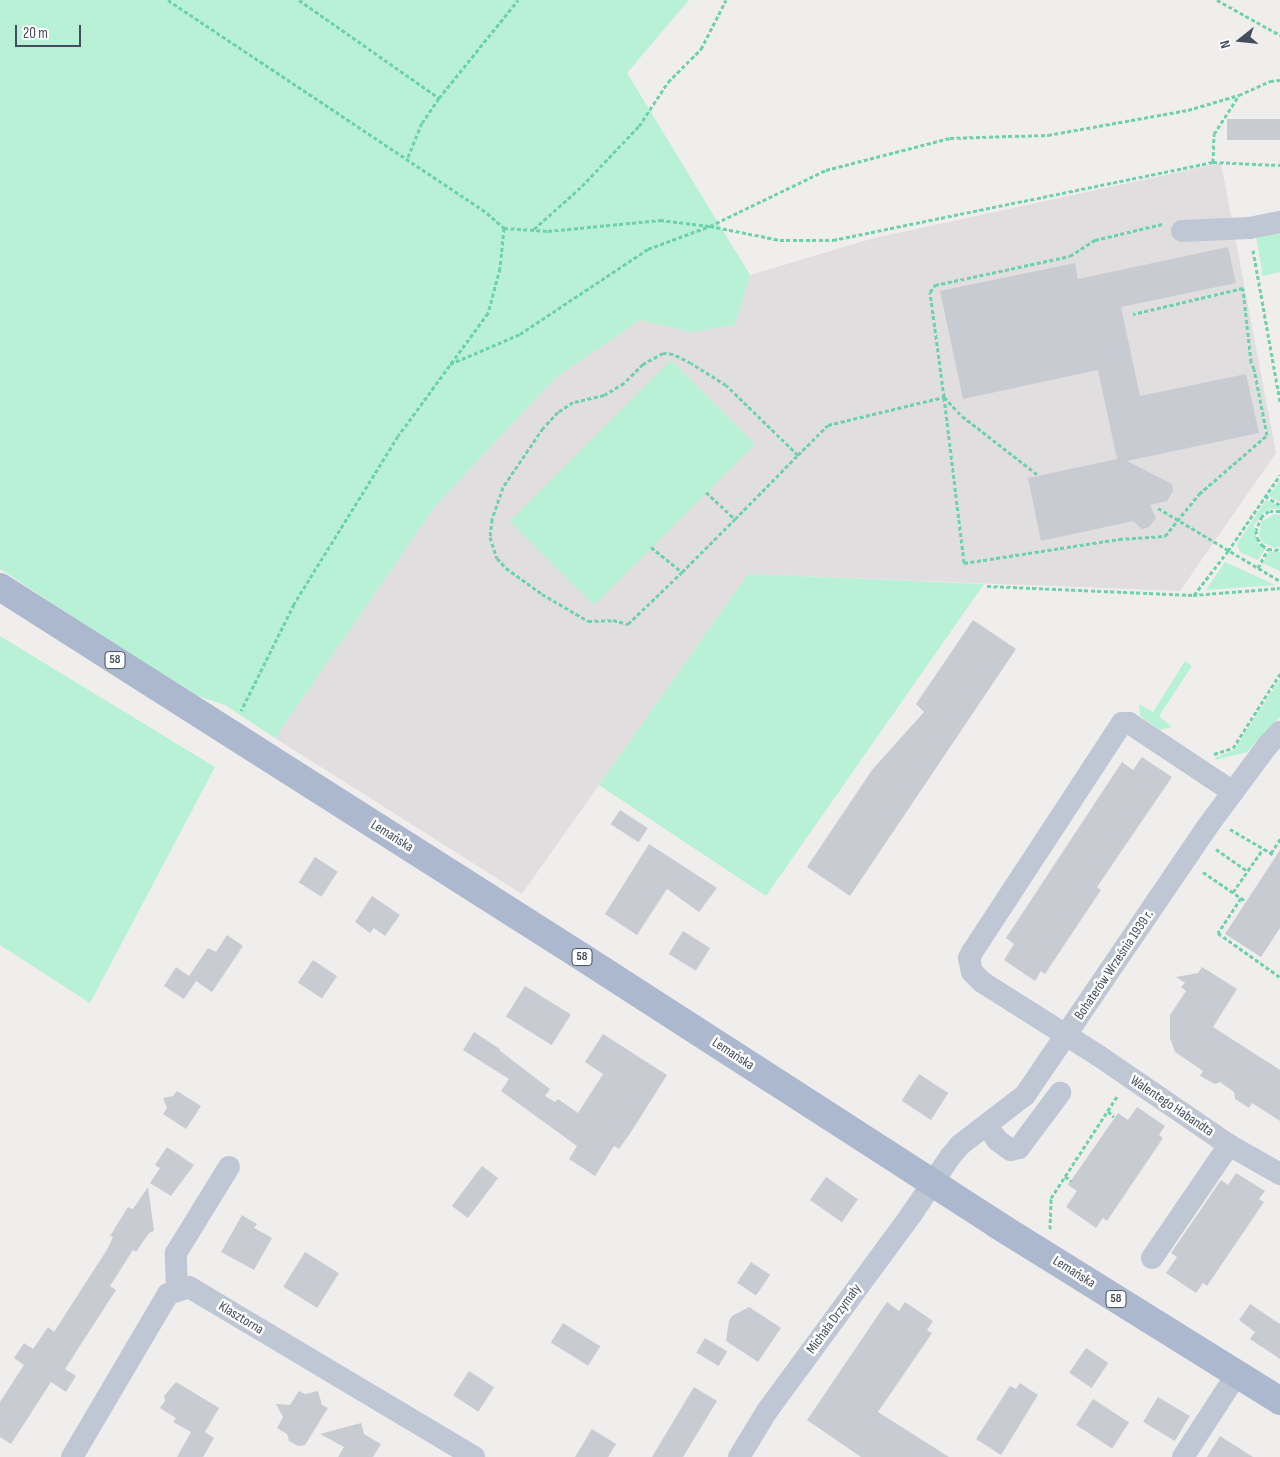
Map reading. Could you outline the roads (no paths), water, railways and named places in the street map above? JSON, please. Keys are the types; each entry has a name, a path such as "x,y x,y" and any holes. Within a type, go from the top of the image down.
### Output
{"main road":[{"name":"Lemańska","path":"0,586 932,1183 1237,1374"},
{"name":"58","path":"1237,1374 1280,1401"}],"street":[{"path":"1182,231 1249,228 1280,222"},
{"name":"Walentego Habandta","path":"1233,792 1130,724 1122,723 969,958 972,972 982,982 1067,1035 1229,1145 1280,1174"},
{"name":"Bohaterów Września 1939 r.","path":"932,1183 960,1145 987,1126 1024,1094 1067,1035 1233,792 1280,732"},
{"path":"987,1126 997,1140 1011,1150 1019,1148 1060,1093"},
{"path":"1152,1258 1229,1145"},
{"path":"72,1457 168,1294 177,1291 176,1253 230,1167"},
{"name":"Michała Drzymały","path":"739,1457 767,1411 911,1215 932,1183"},
{"name":"Klasztorna","path":"177,1291 189,1287 474,1457"},
{"path":"1183,1457 1237,1374"}]}
